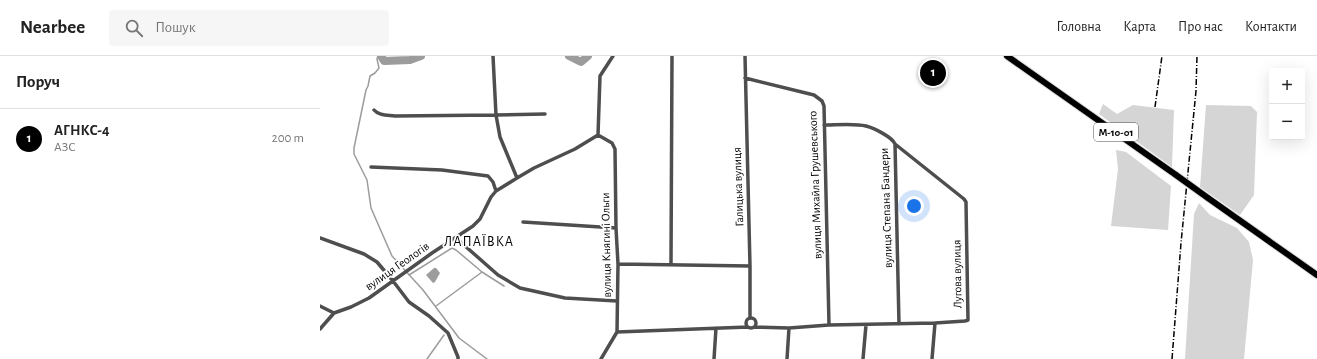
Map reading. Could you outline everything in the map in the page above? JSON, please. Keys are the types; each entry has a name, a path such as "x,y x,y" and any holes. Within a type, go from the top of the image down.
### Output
{"highway":[{"name":"М-10-01","path":"1007,56 1317,275"}],"street":[{"path":"492,56 496,115 500,137 517,178"},
{"path":"598,135 600,76 613,56"},
{"path":"671,264 672,56"},
{"name":"Галицька вулиця","path":"744,56 750,318"},
{"name":"вулиця Михайла Грушевського","path":"745,78 814,95 822,101 824,106 829,325"},
{"path":"374,110 377,113 396,116 545,114"},
{"name":"вулиця Степана Бандери","path":"824,125 866,126 888,137 895,144 899,324"},
{"name":"вулиця Геологів","path":"334,313 369,298 473,226 480,219 491,197 496,191 546,162 575,150 598,135"},
{"name":"вулиця Княгині Ольги","path":"598,135 612,143 614,149 618,264 617,332"},
{"name":"Лугова вулиця","path":"754,327 789,328 829,325 935,323 968,320 966,202 895,144"},
{"path":"371,167 442,170 484,175 491,178 496,191"},
{"path":"523,222 616,228"},
{"path":"320,238 364,254 377,262 409,302 429,316 448,333 458,359"},
{"path":"456,238 498,275 520,288 566,298 617,301"},
{"path":"618,264 750,266"},
{"path":"320,306 334,313 320,330"},
{"path":"601,359 617,332 754,327 756,322 754,318 750,318 746,322 748,327"},
{"path":"932,359 935,323"},
{"path":"863,359 866,325"},
{"path":"714,359 716,328"},
{"path":"787,359 789,328"}],"shaded area":[{"path":"1103,104 1117,114 1133,105 1174,110 1172,167 1099,114"},
{"path":"1206,105 1251,106 1257,112 1254,195 1240,215 1200,187"},
{"path":"1116,150 1126,152 1171,186 1168,230 1111,226 1118,169"},
{"path":"1199,203 1210,215 1237,228 1249,242 1253,260 1244,359 1185,359 1194,214"},
{"path":"436,268 440,273 433,283 426,275"}],"waterway":[{"path":"378,56 377,59 379,68 370,76 354,148 354,154 367,180 371,208 392,256 423,290 459,338 487,359"},
{"path":"381,56 384,61 410,60 421,56"},
{"path":"569,56 581,62 588,56"},
{"path":"409,275 452,248 482,272 504,286"},
{"path":"436,306 482,272"},
{"path":"427,359 444,335"}],"railway":[{"path":"1155,107 1162,56"},
{"path":"1172,359 1181,243 1196,91 1197,56"}],"place":[{"name":"АГНКС-4","path":"933,73"}],"district":[{"name":"ЛАПАЇВКА","path":"479,242"}]}
